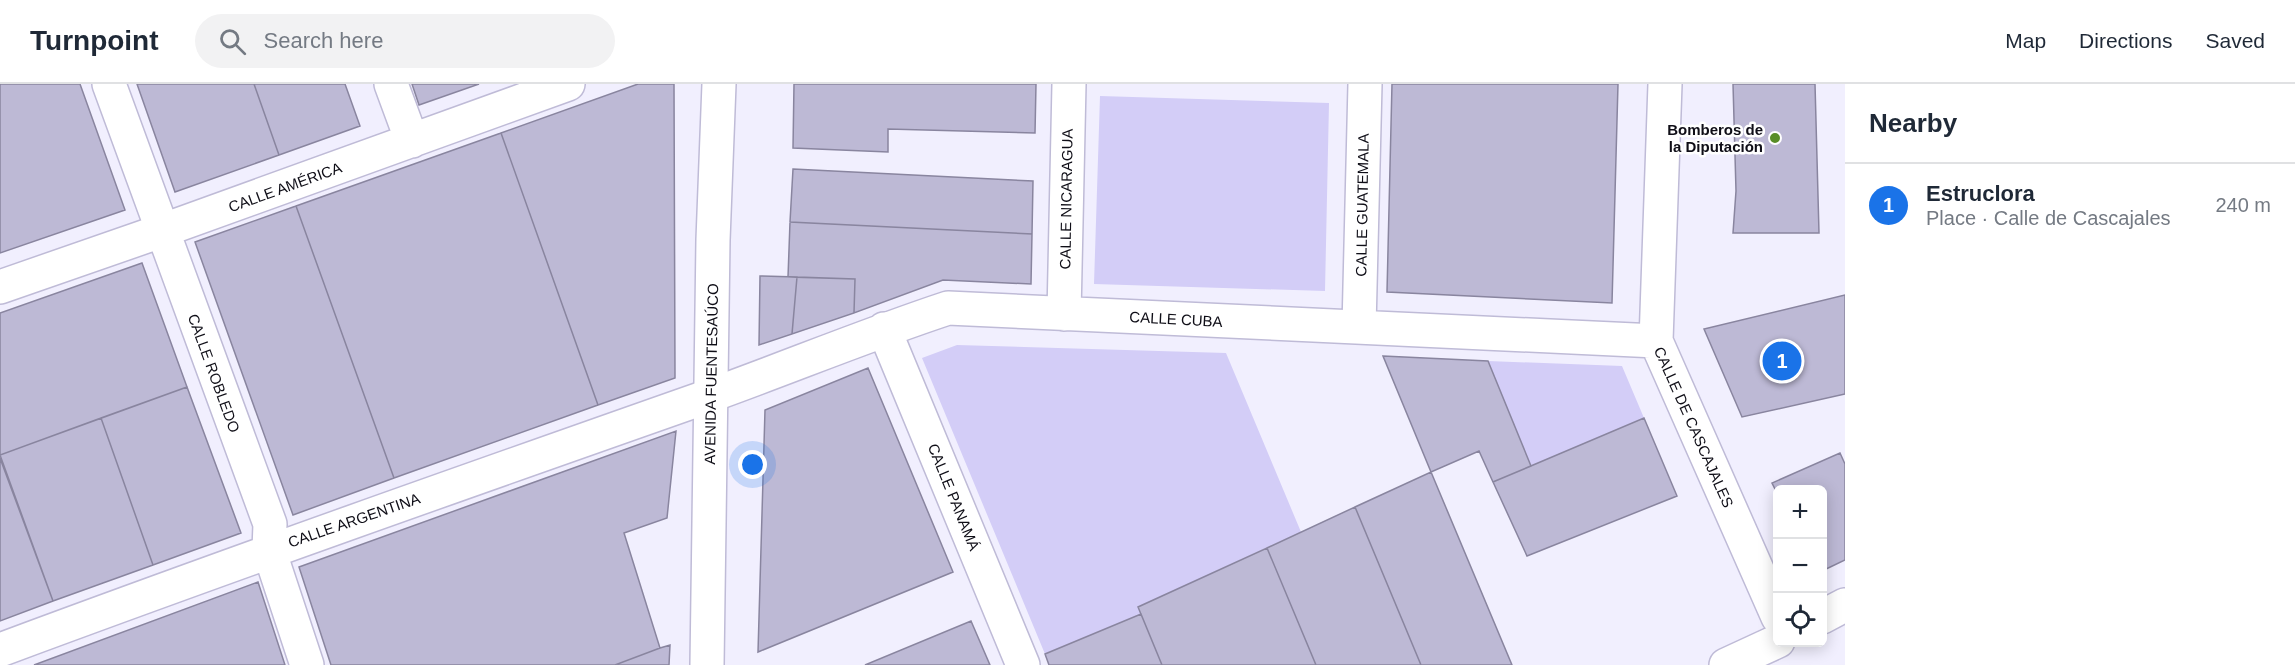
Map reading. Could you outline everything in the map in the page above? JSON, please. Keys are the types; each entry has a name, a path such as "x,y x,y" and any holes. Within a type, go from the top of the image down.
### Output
{"street":[{"name":"CALLE ROBLEDO","path":"109,84 270,524 269,550 307,665"},
{"path":"391,84 412,141"},
{"name":"CALLE AMÉRICA","path":"0,287 568,84"},
{"name":"AVENIDA FUENTESAÚCO","path":"707,665 710,395 719,84"},
{"name":"CALLE NICARAGUA","path":"1064,314 1069,84"},
{"name":"CALLE GUATEMALA","path":"1359,327 1365,84"},
{"name":"CALLE DE CASCAJALES","path":"1665,84 1656,341 1773,606"},
{"name":"CALLE CUBA","path":"710,395 884,329 948,308 1656,341"},
{"name":"CALLE PANAMÁ","path":"884,329 1023,665"},
{"name":"CALLE ARGENTINA","path":"0,650 269,550 710,395"},
{"path":"1827,614 1845,605"},
{"path":"1726,665 1764,652"}],"shaded area":[{"path":"0,84 1845,84 1845,665 0,665"},
{"path":"1100,96 1329,103 1325,291 1094,284"},
{"path":"957,345 1226,353 1301,532 1138,607 1141,614 1045,654 922,358"},
{"path":"1488,361 1622,366 1644,418 1531,466"}],"building":[{"path":"0,84 80,84 125,210 0,253"},
{"path":"137,84 254,84 279,155 175,192"},
{"path":"254,84 345,84 360,126 279,155"},
{"path":"412,84 479,84 419,105"},
{"path":"638,84 674,84 675,378 598,405 501,133"},
{"path":"794,84 1036,84 1035,133 888,129 888,152 793,148"},
{"path":"1392,84 1618,84 1612,303 1387,292"},
{"name":"Bomberos de la Diputación","path":"1733,84 1815,84 1819,233 1733,233 1736,191"},
{"path":"501,133 598,405 394,478 296,206"},
{"path":"793,169 1033,181 1032,234 790,222"},
{"path":"296,206 394,478 293,515 195,242"},
{"path":"790,222 1032,234 1031,284 943,280 854,313 855,279 788,277"},
{"path":"142,263 187,387 0,455 0,313"},
{"path":"760,276 797,277 792,334 759,345"},
{"path":"797,277 855,279 854,313 792,334"},
{"path":"1845,295 1845,394 1742,417 1704,329"},
{"path":"1383,356 1488,361 1531,466 1493,482 1479,451 1431,472"},
{"path":"868,368 953,572 758,652 765,410"},
{"path":"187,387 241,533 153,565 101,418"},
{"path":"101,418 153,565 53,601 0,455"},
{"path":"1644,418 1677,496 1527,556 1493,482"},
{"path":"676,431 667,518 624,533 660,648 615,665 331,665 299,567"},
{"path":"1840,453 1845,464 1845,560 1827,569 1827,485 1773,485 1772,483"},
{"path":"0,458 53,601 0,621"},
{"path":"1431,472 1512,665 1421,665 1355,507"},
{"path":"1355,507 1421,665 1316,665 1267,548"},
{"path":"1267,548 1316,665 1162,665 1138,607"},
{"path":"258,582 285,665 34,665"},
{"path":"1141,614 1162,665 1049,665 1045,654"},
{"path":"971,621 990,665 865,665"},
{"path":"670,645 669,665 615,665 660,648"}],"place":[{"name":"Bomberos de la Diputación","path":"1775,138"},
{"name":"Estruclora","path":"1782,361"}]}
